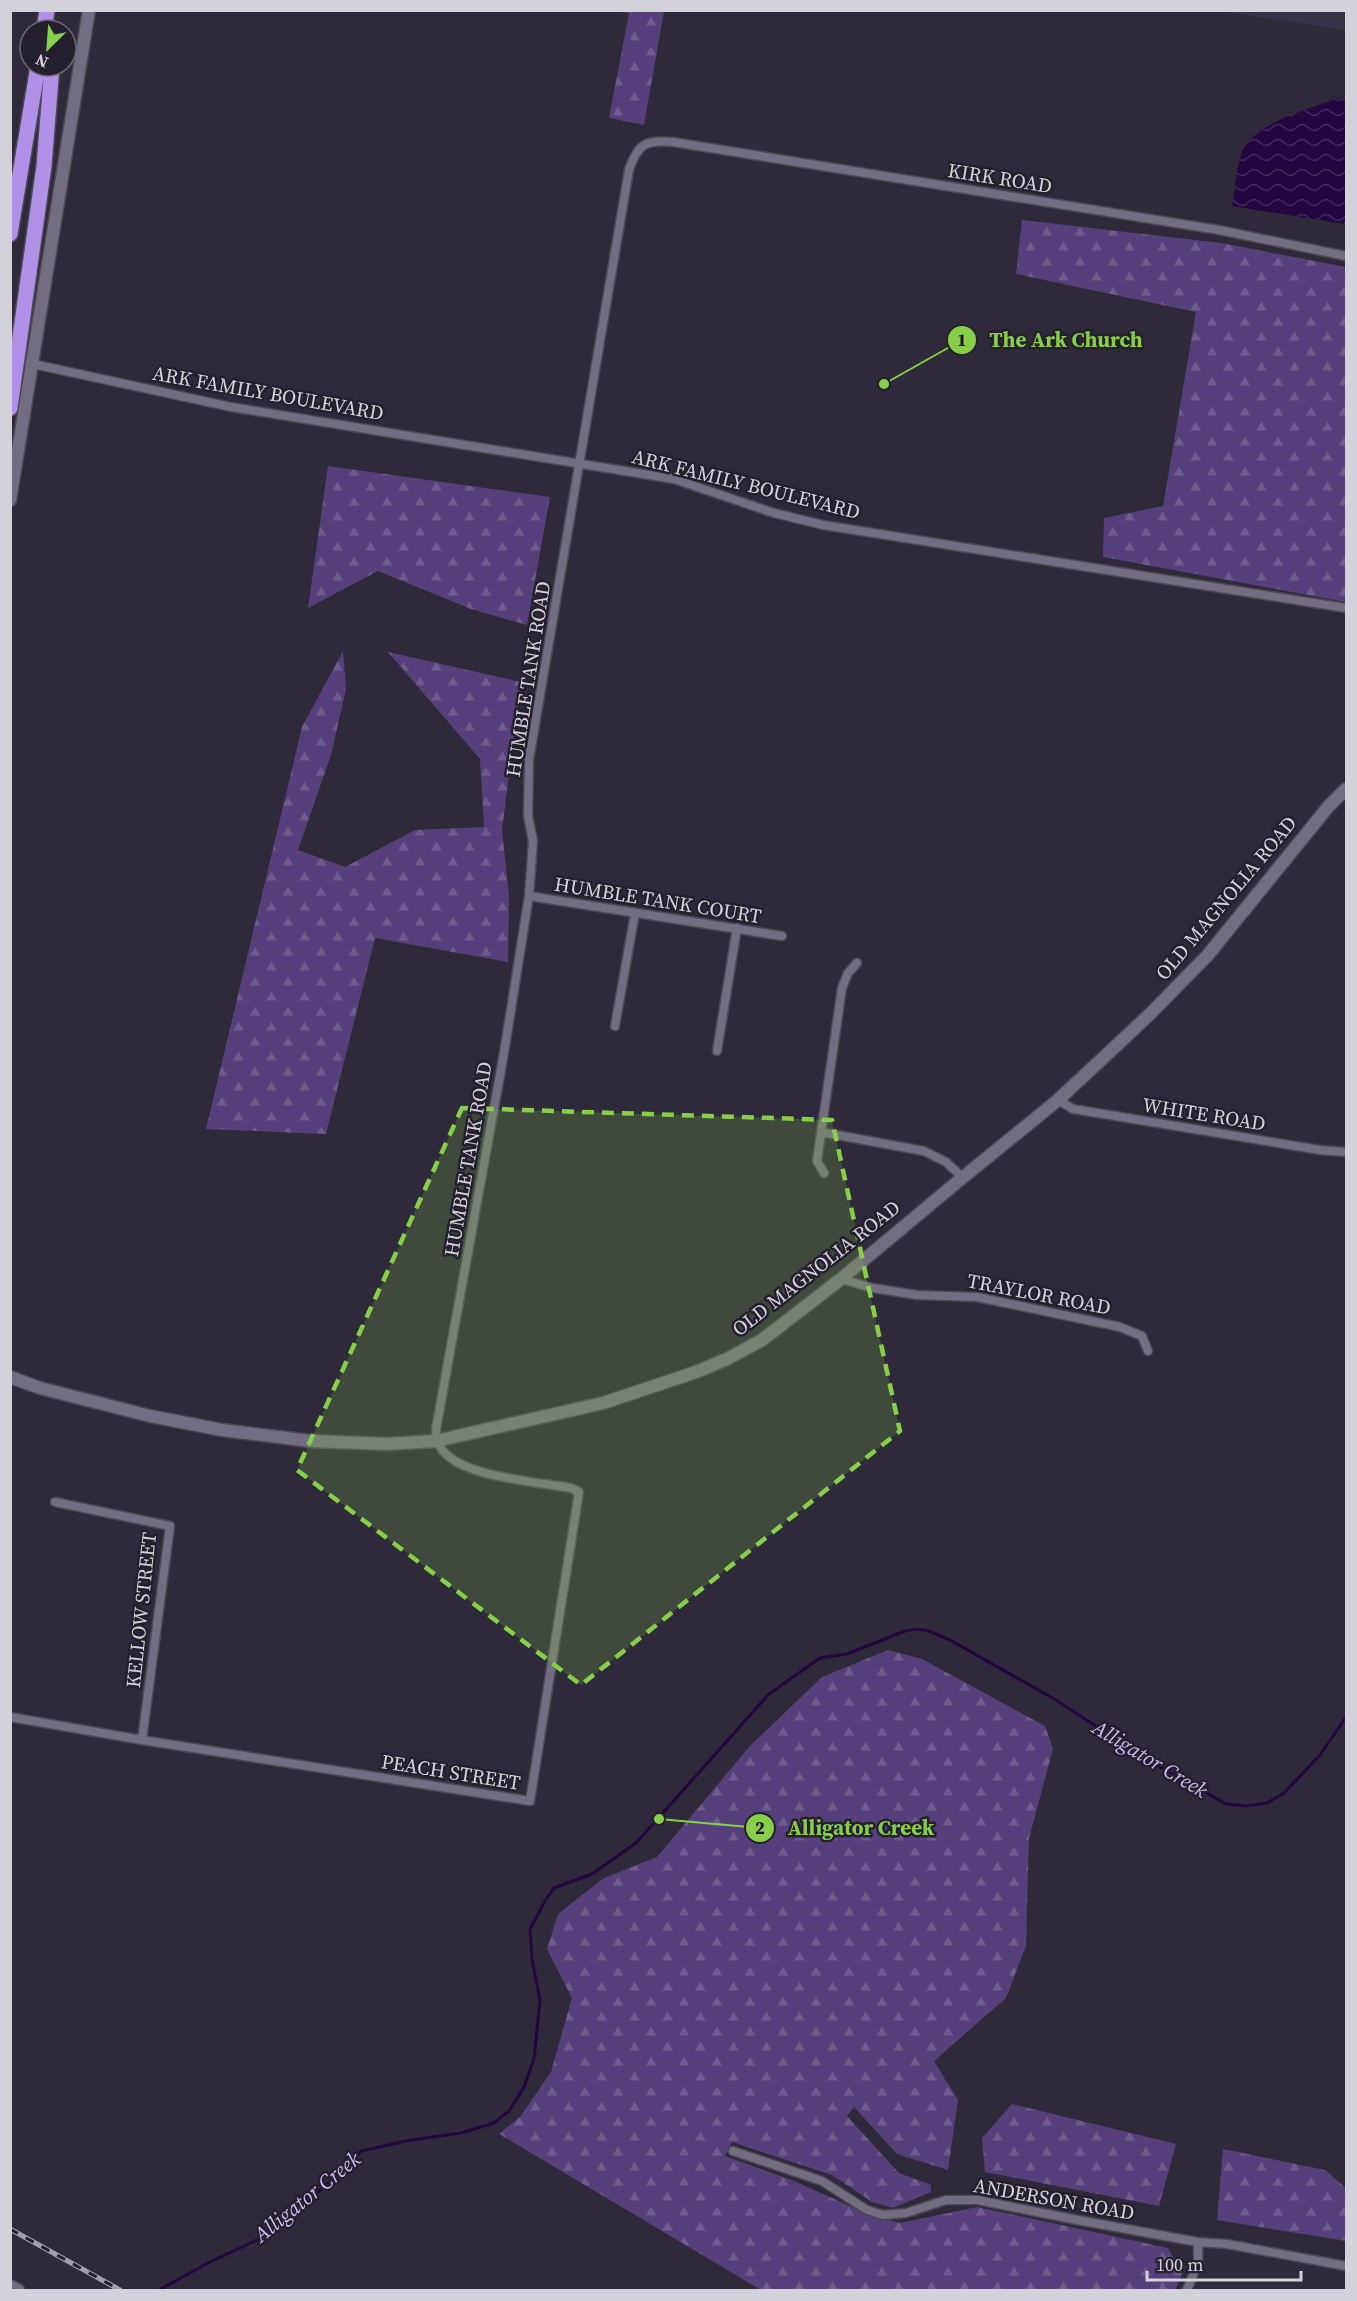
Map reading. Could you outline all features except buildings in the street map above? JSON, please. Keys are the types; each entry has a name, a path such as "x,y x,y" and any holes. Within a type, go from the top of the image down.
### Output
{"highway":[{"path":"10,234 36,78"},
{"path":"10,408 44,166 51,78"}],"street":[{"path":"10,500 89,10"},
{"name":"KIRK ROAD","path":"648,142 673,141 1197,227 1347,256"},
{"name":"HUMBLE TANK ROAD","path":"436,1441 436,1429 504,1053 529,896 533,841 528,808 529,760 629,170 639,148 648,142"},
{"name":"ARK FAMILY BOULEVARD","path":"33,364 231,407 674,478 774,513 815,523 1347,608"},
{"name":"OLD MAGNOLIA ROAD","path":"10,1377 40,1388 150,1416 222,1430 310,1442 387,1444 436,1441 603,1403 696,1372 727,1359 762,1340 841,1280 962,1177 1058,1100 1150,1014 1207,956 1328,807 1347,789"},
{"name":"HUMBLE TANK COURT","path":"529,896 782,936"},
{"path":"615,1026 634,913"},
{"path":"717,1051 737,928"},
{"path":"824,1173 817,1161 842,988 848,973 857,963"},
{"name":"WHITE ROAD","path":"1058,1100 1073,1109 1320,1150 1347,1152"},
{"path":"821,1132 924,1151 946,1162 962,1177"},
{"name":"TRAYLOR ROAD","path":"841,1280 917,1296 977,1297 1120,1327 1142,1336 1148,1351"},
{"name":"PEACH STREET","path":"10,1717 530,1801 579,1492 570,1488 483,1472 468,1467 446,1454 436,1441"},
{"name":"KELLOW STREET","path":"55,1502 170,1526 142,1740"},
{"name":"ANDERSON ROAD","path":"734,2151 822,2181 867,2210 883,2215 906,2213 946,2200 978,2200 1198,2242 1227,2244 1347,2266"},
{"path":"1187,2290 1198,2262 1198,2242"},
{"path":"10,2286 18,2290"}],"highlighted area":[{"path":"462,1108 832,1120 900,1431 581,1685 297,1470"}],"shaded area":[{"path":"1219,11 1346,11 1346,30"}],"green space":[{"path":"614,11 664,11 644,125 609,118 629,13"},
{"path":"1022,220 1221,243 1346,267 1346,602 1103,557 1104,518 1163,506 1196,312 1016,274"},
{"path":"328,466 550,497 527,625 471,609 378,571 308,608"},
{"path":"343,651 346,689 331,755 298,850 345,867 415,830 484,827 480,759 388,652 521,682 502,830 509,896 508,962 375,938 326,1134 206,1129 302,727"},
{"path":"888,1650 922,1659 1045,1726 1053,1749 1029,1838 1026,1946 1006,1998 934,2061 958,2100 948,2170 897,2154 854,2107 847,2116 899,2173 931,2185 931,2192 893,2208 872,2202 832,2175 732,2142 725,2156 794,2181 870,2215 900,2223 977,2207 1168,2248 1182,2274 1175,2290 761,2290 499,2134 520,2117 551,2072 572,1998 547,1949 558,1914 604,1878 657,1857 750,1746 822,1677"},
{"path":"1012,2104 1176,2144 1159,2206 985,2172 982,2138"},
{"path":"1223,2149 1325,2170 1346,2188 1346,2241 1217,2220"}],"water":[{"path":"1339,98 1346,102 1346,215 1344,224 1232,206 1241,155 1256,134 1298,112"}],"waterway":[{"name":"Alligator Creek","path":"159,2290 208,2263 263,2237 347,2168 361,2151 411,2140 461,2133 494,2123 509,2111 524,2087 534,2059 540,2000 532,1959 530,1929 545,1901 554,1888 592,1874 636,1843 769,1694 820,1658 847,1654 905,1631 917,1629 929,1631 950,1640 1056,1700 1151,1762 1226,1804 1246,1806 1267,1803 1284,1793 1320,1755 1346,1717"}],"railway":[{"path":"10,2229 120,2290"}],"place":[{"name":"The Ark Church","path":"884,384"},
{"name":"Alligator Creek","path":"659,1819"}]}
